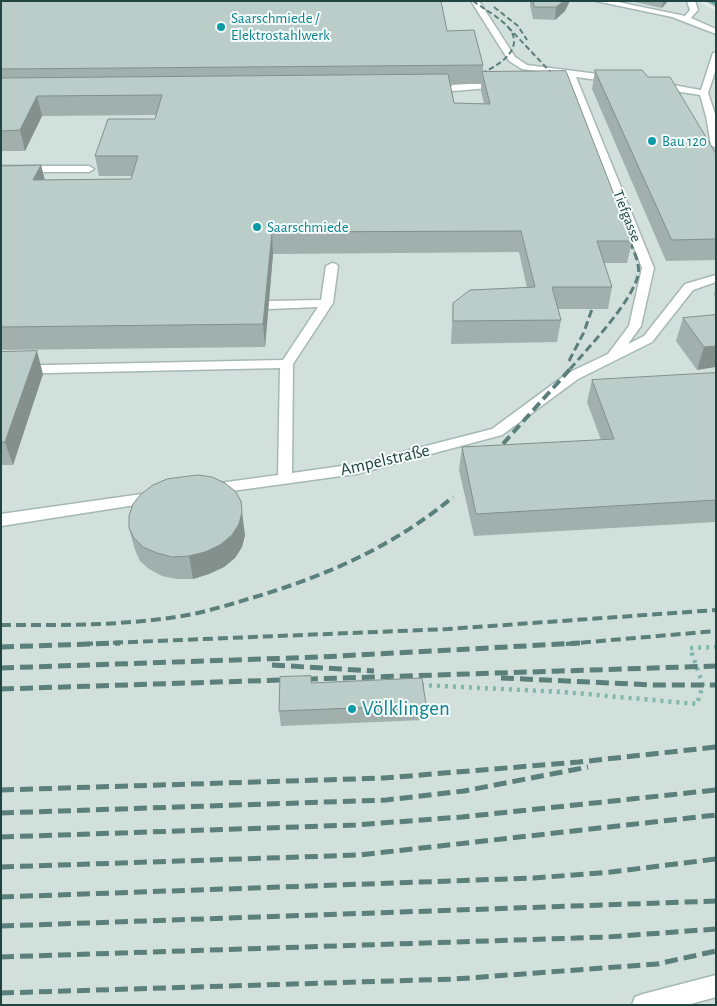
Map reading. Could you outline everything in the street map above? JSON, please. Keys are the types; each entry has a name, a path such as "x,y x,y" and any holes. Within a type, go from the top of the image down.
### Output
{"main road":[{"path":"711,1 716,4"}],"lane":[{"path":"475,1 512,59 522,70 619,80"},
{"path":"600,1 687,18 702,23 716,32"},
{"path":"687,18 694,10 691,1"},
{"path":"716,56 704,93 713,116 716,145"},
{"name":"Tiefgasse","path":"571,74 648,268 635,326 612,357"},
{"path":"454,88 497,86 504,82"},
{"path":"648,84 704,93"},
{"path":"1,169 88,169"},
{"path":"285,478 287,364 327,303 332,266"},
{"name":"Ampelstraße","path":"195,491 356,469 497,432 573,376 648,339 689,287 716,278"},
{"path":"269,305 327,303"},
{"path":"1,370 287,364"},
{"path":"1,520 166,496"},
{"path":"643,1005 716,986"}],"path":[{"path":"411,685 564,692 697,704 703,685 690,648 716,647"}],"shaded area":[{"path":"1,1 698,1 716,11 716,1005 1,1005"}],"building":[{"name":"Saarschmiede / Elektrostahlwerk","path":"1,1 441,1 447,31 474,30 483,65 1,69"},
{"path":"533,1 564,1 556,7 535,7"},
{"name":"Bau 120","path":"595,70 642,70 648,77 670,77 716,154 716,239 672,240"},
{"name":"Saarschmiede","path":"566,71 632,241 597,241 612,287 552,287 561,320 453,321 453,303 470,290 535,287 521,231 272,232 263,324 1,327 1,166 41,165 33,180 131,179 138,156 95,156 108,119 155,119 162,95 37,96 20,130 1,131 1,78 448,74 454,103 490,104 482,72"},
{"path":"716,315 716,346 704,347 683,318"},
{"path":"37,351 5,442 1,442 1,352"},
{"path":"715,373 716,500 476,514 462,447 614,439 592,380"},
{"path":"198,475 212,477 225,483 235,491 241,501 242,512 239,524 232,535 220,545 205,552 189,556 172,557 143,547 134,538 129,528 129,516 133,504 141,494 153,485 167,479"},
{"path":"311,676 311,683 422,678 426,705 279,711 280,677"}],"railway":[{"path":"473,1 496,16 508,27"},
{"path":"494,7 518,26 527,40"},
{"path":"479,74 501,62 512,50 514,43 513,35 508,27"},
{"path":"508,27 559,81"},
{"path":"570,369 609,324 628,298 634,286 639,270 635,254 626,234"},
{"path":"569,361 584,332 592,309"},
{"path":"493,455 571,368"},
{"path":"1,625 137,622 182,616 219,608 334,569 384,544 431,514 453,497"},
{"path":"83,644 448,629 716,610"},
{"path":"573,643 716,631"},
{"path":"1,647 120,643"},
{"path":"1,668 321,657 573,643"},
{"path":"566,644 573,643"},
{"path":"573,643 580,643"},
{"path":"272,665 374,671"},
{"path":"1,689 716,666"},
{"path":"501,678 654,685 716,685"},
{"path":"1,790 384,778 579,762 716,747"},
{"path":"1,813 386,800 464,791 588,767"},
{"path":"1,837 355,825 462,817 716,790"},
{"path":"1,867 359,855 716,815"},
{"path":"1,897 534,878 611,872 716,859"},
{"path":"1,926 716,901"},
{"path":"1,957 607,937 716,929"},
{"path":"1,993 455,979 657,964 716,951"}],"place":[{"name":"Saarschmiede / Elektrostahlwerk","path":"221,27"},
{"name":"Bau 120","path":"652,141"},
{"name":"Saarschmiede","path":"257,227"},
{"name":"Völklingen","path":"352,709"}]}
